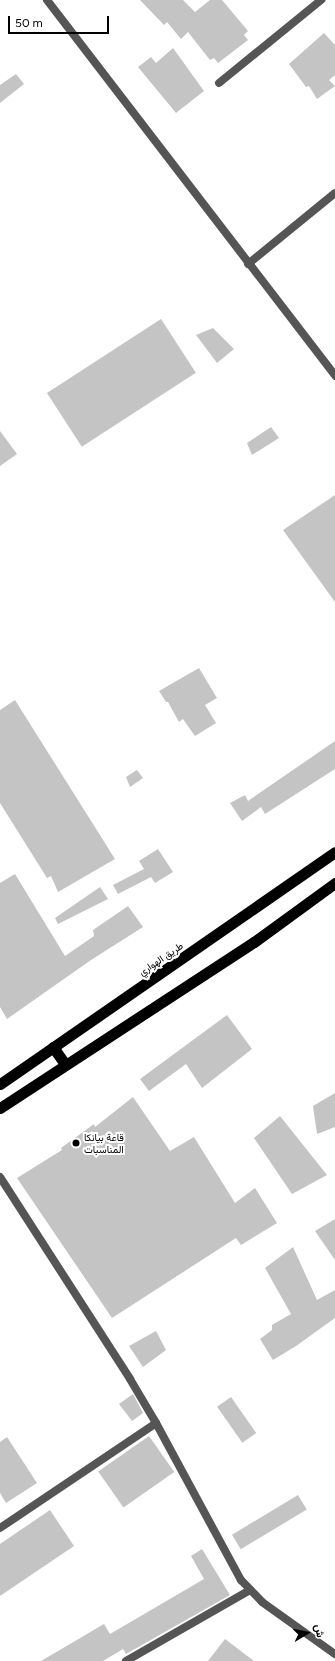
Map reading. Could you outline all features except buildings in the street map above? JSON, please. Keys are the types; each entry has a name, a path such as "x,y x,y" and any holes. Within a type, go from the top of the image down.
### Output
{"highway":[{"name":"طريق الهواري","path":"0,1084 271,898 335,852"},
{"path":"0,1108 65,1064 254,942 335,883"},
{"path":"53,1047 65,1064"}],"street":[{"path":"47,0 335,376"},
{"path":"219,83 321,0"},
{"path":"248,264 335,193"},
{"path":"0,1177 130,1379 156,1423 241,1580 262,1602 286,1621 335,1654"},
{"path":"0,1528 156,1423"},
{"path":"126,1661 250,1590"}],"place":[{"name":"قاعة بيانكا المناسبات","path":"76,1143"}]}
